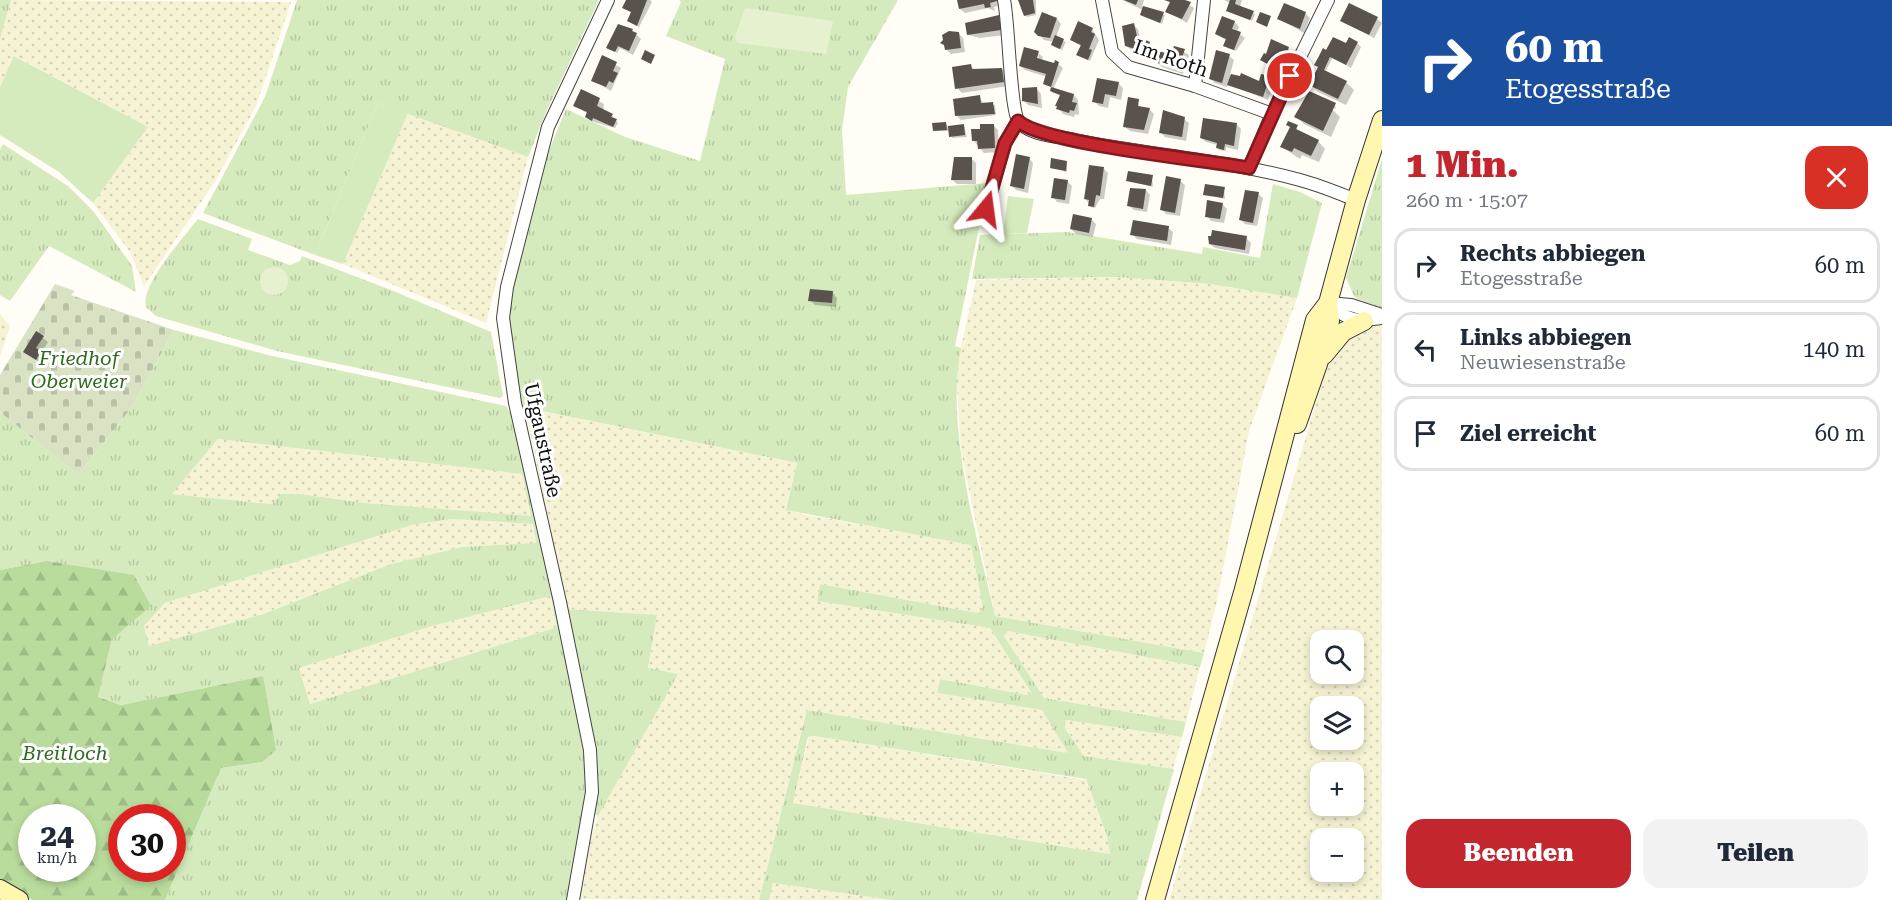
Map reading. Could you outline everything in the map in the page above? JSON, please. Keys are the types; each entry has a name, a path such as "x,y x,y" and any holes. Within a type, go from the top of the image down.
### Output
{"main road":[{"path":"1279,460 1290,444 1318,364 1330,321 1328,303 1356,200 1382,120"},
{"path":"1155,900 1279,460 1281,439 1315,320 1328,303"},
{"path":"1318,364 1343,332 1376,318"},
{"path":"0,889 20,900"}],"street":[{"name":"Ufgaustraße","path":"573,900 592,792 590,750 560,602 515,403 503,318 507,287 548,128 608,0"},
{"path":"1004,0 1010,44 1013,105 1018,121 1033,131 1074,140 1249,168 1302,180 1356,200"},
{"name":"Im Roth","path":"1102,0 1112,52 1128,67 1195,86 1272,114"},
{"path":"1195,86 1204,0"},
{"path":"1249,168 1272,114 1328,0"},
{"path":"986,209 1005,143 1018,121"},
{"path":"1328,303 1342,317 1376,318"},
{"path":"1328,303 1351,305 1376,318"}],"shaded area":[{"path":"11,0 291,2 256,106 216,180 144,286 130,252 93,203 148,127 15,56 0,87 0,39"},
{"path":"408,113 528,157 486,323 343,264"},
{"path":"1118,277 1210,284 1297,298 1249,431 1216,606 1204,653 995,616 961,451 956,370 976,280"},
{"path":"0,314 10,326 0,356"},
{"path":"1382,325 1382,900 1169,900 1326,369 1339,344 1366,326"},
{"path":"525,408 797,463 786,509 802,514 971,544 983,608 978,613 820,584 817,601 990,628 1031,691 1027,695 940,679 937,693 1042,710 1068,753 807,710 759,900 579,899 598,816 677,674 648,669 657,615 567,609"},
{"path":"218,439 522,474 531,517 365,503 300,494 272,504 171,494"},
{"path":"451,519 532,524 536,544 462,547 391,564 262,614 149,646 144,626 165,603 412,525"},
{"path":"551,596 557,627 310,704 299,668 432,626"},
{"path":"1007,631 1200,667 1186,722 1044,698 1004,636"},
{"path":"1066,720 1182,737 1173,769 1084,756 1065,727"},
{"path":"809,737 1086,780 1107,836 1110,854 793,803"},
{"path":"773,883 891,900 769,900"}],"green space":[{"path":"0,0 11,0 0,39"},
{"path":"297,0 599,0 547,110 528,157 378,103 315,255 203,213 265,97"},
{"path":"679,0 898,0 848,87 842,130 846,195 988,183 955,346 961,348 957,379 957,412 965,482 995,616 1204,653 1200,667 1007,631 1004,636 1044,698 1186,722 1182,737 1066,720 1065,728 1084,756 1174,769 1137,900 891,900 773,883 769,900 759,900 807,710 1068,753 1042,710 937,693 940,679 1027,695 1031,692 990,628 817,601 820,584 978,613 983,608 971,545 786,510 797,463 522,407 508,339 507,310 548,153 566,109 625,137 700,161 725,59 666,36 681,2","holes":["814,736 1086,779 1107,836 1110,854 793,803 808,737"]},
{"path":"745,8 833,21 826,54 737,43 735,36"},
{"path":"14,56 148,127 93,203 59,172 0,135 0,87"},
{"path":"378,103 408,113 343,264 315,255"},
{"path":"3,144 68,186 94,212 132,266 136,292 49,246 10,301 0,295 0,150"},
{"path":"1382,159 1382,309 1355,298 1346,278"},
{"path":"1273,184 1300,192 1322,203 1297,298 1210,284 1118,277 972,279 980,235 1067,232 1202,254 1203,247 1260,258"},
{"path":"1008,196 1034,199 1027,233 1003,234"},
{"path":"198,219 252,239 248,250 290,265 300,261 302,256 491,332 503,396 500,398 277,351 156,316 146,307 150,286 164,262"},
{"path":"274,267 284,271 288,281 284,291 274,295 264,291 260,281 264,271"},
{"name":"Friedhof Oberweier","path":"55,284 75,291 71,295 174,330 132,407 78,475 0,412 0,375"},
{"path":"174,330 272,356 506,406 511,414 560,625 587,772 584,812 569,900 165,900 173,882 186,882 186,850 221,768 262,762 263,676 121,705 98,697 112,639 46,561 0,570 0,412 78,475 132,407","holes":["218,439 522,474 531,516 365,503 300,494 281,494 272,504 172,494","451,519 533,524 536,543 462,547 391,564 263,614 149,646 144,626 165,603 412,525","551,596 557,627 310,704 299,668 432,626"]},
{"name":"Breitloch","path":"46,561 134,575 151,606 112,639 98,697 121,705 263,676 276,750 262,762 221,768 186,850 186,804 108,804 108,882 173,882 165,900 32,900 0,882 0,570"},
{"path":"566,609 657,615 648,668 678,674 598,816 594,814"}],"building":[{"path":"626,0 647,0 637,26 627,21 631,12 622,8"},
{"path":"957,0 997,1 990,3 991,7 985,8 984,4 959,9"},
{"path":"1018,0 1033,0 1035,13 1024,16"},
{"path":"1124,0 1138,0 1136,5"},
{"path":"1164,0 1191,2 1182,19 1165,12 1170,2"},
{"path":"1230,0 1236,0 1235,4 1254,11 1250,20 1226,11"},
{"path":"1284,3 1306,12 1300,29 1277,19"},
{"path":"1349,3 1378,17 1369,35 1340,21"},
{"path":"1143,6 1164,12 1160,23 1140,15"},
{"path":"1042,12 1057,18 1050,38 1038,36 1034,32"},
{"path":"1260,12 1271,16 1267,27 1256,22"},
{"path":"999,15 1001,30 967,35 965,23"},
{"path":"1222,16 1235,21 1232,29 1241,32 1234,50 1223,46 1226,39 1215,34"},
{"path":"1078,21 1093,28 1091,32 1095,34 1089,49 1092,50 1088,60 1076,55 1081,45 1070,40"},
{"path":"1134,23 1137,36 1150,42 1148,47 1152,50 1171,54 1174,46 1185,49 1178,70 1131,53 1132,48 1125,46 1122,26"},
{"path":"618,24 633,29 632,31 637,33 629,51 618,46 615,52 606,48"},
{"path":"949,31 959,32 961,48 945,50 944,45 940,43 943,40 942,35"},
{"path":"1055,35 1064,39 1060,49 1051,45"},
{"path":"1333,37 1346,43 1349,37 1358,42 1346,65 1330,57 1324,70 1347,81 1338,99 1309,85 1318,67 1314,65 1323,48 1326,50"},
{"path":"1271,39 1289,47 1283,63 1274,59 1271,66 1260,60 1264,53 1266,54"},
{"path":"1024,47 1039,51 1037,58 1054,63 1055,60 1059,62 1051,87 1043,84 1046,74 1019,66"},
{"path":"645,50 655,55 651,64 641,59"},
{"path":"1216,50 1230,54 1222,83 1209,79"},
{"path":"602,55 617,62 613,71 618,73 613,83 609,81 606,87 591,81"},
{"path":"971,64 972,69 1002,68 1004,82 955,89 952,67"},
{"path":"1241,73 1259,81 1261,74 1270,76 1263,97 1227,85 1231,74 1240,76"},
{"path":"1097,78 1119,82 1116,96 1105,94 1103,104 1092,102"},
{"path":"1037,87 1038,104 1022,101 1022,88"},
{"path":"1051,87 1074,94 1072,102 1077,103 1074,111 1070,110 1069,113 1056,109 1060,95 1050,91"},
{"path":"581,89 600,98 597,106 613,114 611,117 617,119 613,127 593,118 592,121 585,117 587,112 573,106"},
{"path":"1309,91 1336,103 1323,131 1294,117"},
{"path":"980,95 981,103 993,102 995,114 955,116 953,99"},
{"path":"1128,97 1139,99 1138,106 1150,108 1144,130 1123,127"},
{"path":"1163,110 1185,117 1182,137 1159,133"},
{"path":"1203,118 1237,123 1234,146 1225,144 1224,150 1216,148 1217,143 1200,138"},
{"path":"1288,121 1298,125 1296,129 1319,140 1311,156 1294,148 1292,152 1280,147 1290,127 1286,125"},
{"path":"946,122 947,130 933,131 932,123"},
{"path":"964,124 965,135 949,137 948,126"},
{"path":"980,124 994,124 995,148 978,149 977,141 972,141 971,129 980,129"},
{"path":"1016,154 1030,157 1024,189 1010,186"},
{"path":"954,157 972,157 972,180 951,180"},
{"path":"1051,158 1067,161 1066,171 1050,168"},
{"path":"1089,165 1104,167 1100,196 1096,195 1094,207 1088,206 1089,200 1084,199"},
{"path":"1128,171 1153,175 1151,186 1126,181"},
{"path":"1166,176 1181,179 1175,213 1160,210"},
{"path":"1054,178 1068,180 1065,200 1051,198"},
{"path":"1205,184 1225,187 1223,198 1203,195"},
{"path":"1130,188 1146,189 1143,209 1127,206"},
{"path":"1245,190 1259,192 1253,223 1239,220"},
{"path":"1207,200 1223,203 1220,219 1205,217"},
{"path":"1073,214 1092,218 1089,233 1070,229"},
{"path":"1133,220 1169,226 1167,241 1130,235"},
{"path":"1212,230 1247,236 1245,250 1209,244 1208,236 1211,236"},
{"path":"810,289 833,291 832,303 808,301"},
{"path":"36,331 44,336 36,348 41,351 36,360 23,352"}],"route":[{"path":"986,209 1005,143 1018,121 1033,131 1085,142 1249,168 1290,76"}]}
